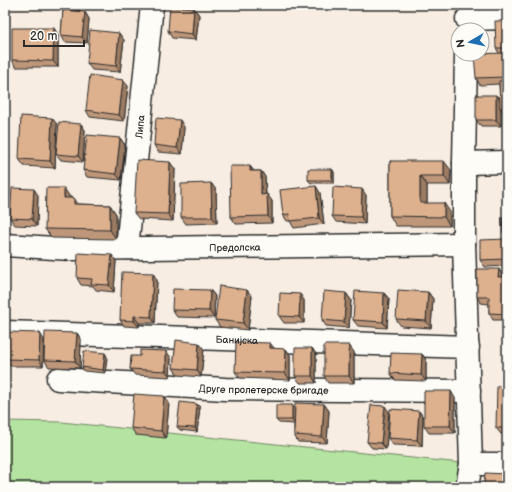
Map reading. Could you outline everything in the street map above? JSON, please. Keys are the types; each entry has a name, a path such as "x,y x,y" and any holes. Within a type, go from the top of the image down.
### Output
{"street":[{"name":"Липа","path":"126,248 152,5"},
{"path":"467,18 507,18"},
{"path":"466,62 464,244 471,464 467,487"},
{"path":"464,163 507,162"},
{"name":"Предолска","path":"5,245 71,249 464,244"},
{"name":"Банијска","path":"5,332 468,347"},
{"name":"Друге пролетерске бригаде","path":"58,379 225,389 469,391"},
{"path":"471,464 507,464"}],"green space":[{"path":"5,421 61,422 471,464 467,487 5,487"}],"building":[{"path":"61,5 81,5 81,7 61,9"},
{"path":"170,6 194,8 192,34 168,31"},
{"path":"63,10 85,12 82,37 61,35"},
{"path":"495,21 507,21 507,48 496,48"},
{"path":"12,28 54,28 53,61 12,60"},
{"path":"90,30 119,33 116,66 87,63"},
{"path":"490,53 504,53 506,77 476,78 475,62 490,62"},
{"path":"90,75 123,80 119,115 86,110"},
{"path":"499,81 507,81 507,108 500,108"},
{"path":"476,95 496,95 496,120 476,120"},
{"path":"21,116 52,118 50,161 19,159"},
{"path":"156,118 180,120 177,148 154,145"},
{"path":"59,122 81,124 78,156 56,154"},
{"path":"87,135 120,138 116,174 83,170"},
{"path":"137,160 170,162 168,214 134,213"},
{"path":"390,161 444,161 444,176 420,176 420,203 444,203 444,217 390,216"},
{"path":"230,166 250,166 250,171 261,171 261,195 267,194 268,216 231,217"},
{"path":"308,169 332,169 332,180 308,180"},
{"path":"504,176 507,176 507,206 504,206"},
{"path":"211,183 212,217 181,217 181,184"},
{"path":"316,186 319,218 290,221 289,214 283,215 280,190"},
{"path":"333,187 362,189 361,217 332,216"},
{"path":"12,188 34,189 32,219 10,218"},
{"path":"46,188 64,188 64,198 74,198 74,204 110,205 110,230 45,229"},
{"path":"502,218 507,218 507,232 503,232"},
{"path":"507,239 507,259 480,260 480,240"},
{"path":"78,253 112,255 109,285 91,284 92,279 77,278"},
{"path":"477,269 499,269 498,277 507,277 507,314 489,313 489,297 477,297"},
{"path":"122,272 153,273 151,317 134,316 134,321 120,320"},
{"path":"219,286 247,290 243,323 215,320"},
{"path":"173,289 210,290 209,311 172,310"},
{"path":"398,290 428,292 426,321 396,319"},
{"path":"324,291 346,293 344,322 322,320"},
{"path":"355,291 384,293 383,322 353,320"},
{"path":"280,293 300,294 299,317 279,316"},
{"path":"6,332 40,333 39,360 6,359"},
{"path":"45,332 77,333 75,361 44,360"},
{"path":"176,340 199,343 197,370 173,368"},
{"path":"236,342 270,343 270,348 286,349 285,373 235,372"},
{"path":"324,345 349,345 349,376 324,376"},
{"path":"295,348 312,348 312,376 295,376"},
{"path":"140,350 166,351 166,371 130,369 131,356 140,356"},
{"path":"84,351 105,353 103,370 82,367"},
{"path":"391,353 422,354 421,375 390,373"},
{"path":"497,386 507,386 507,428 496,428"},
{"path":"424,391 451,391 450,426 424,426"},
{"path":"134,394 164,396 161,431 131,428"},
{"path":"180,402 197,404 195,428 177,427"},
{"path":"295,403 324,404 322,437 294,435"},
{"path":"276,405 292,405 292,420 276,420"},
{"path":"371,405 385,406 381,443 367,442"},
{"path":"390,409 419,411 417,440 388,438"},
{"path":"485,473 507,474 507,487 484,487"}]}
